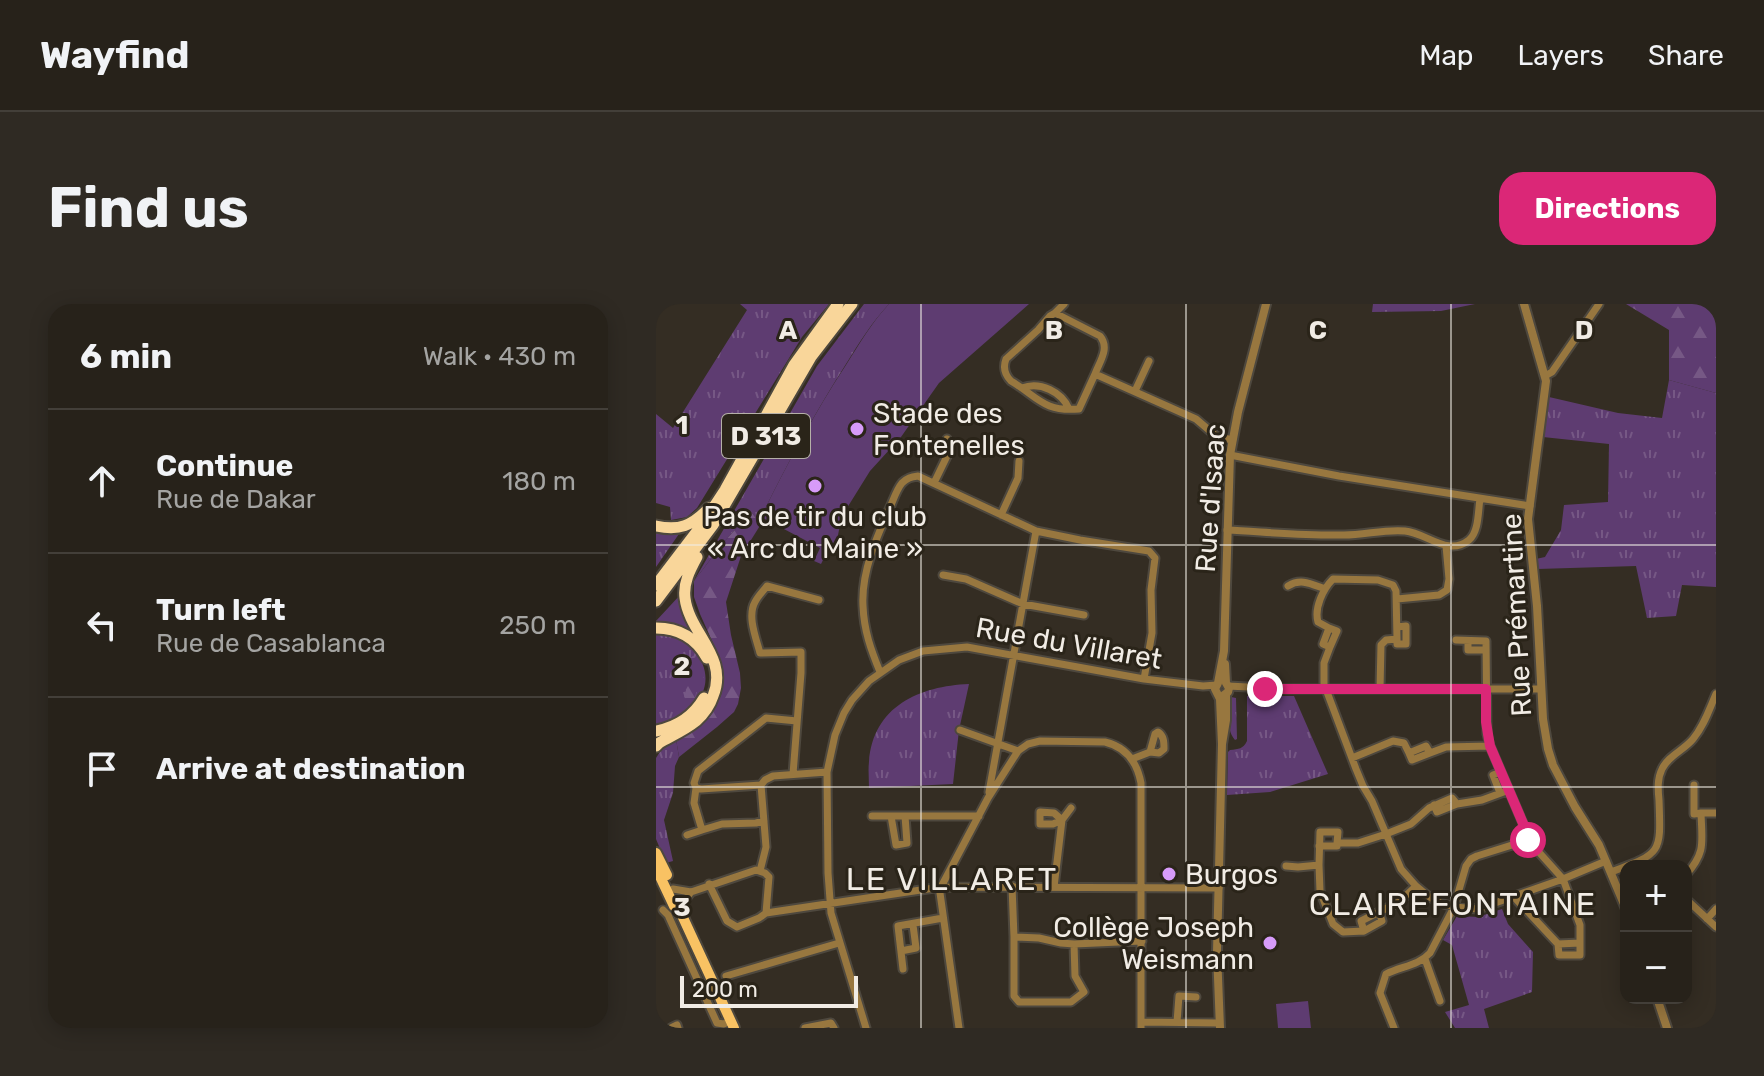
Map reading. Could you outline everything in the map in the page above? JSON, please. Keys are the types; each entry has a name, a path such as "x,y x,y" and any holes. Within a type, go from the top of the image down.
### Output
{"highway":[{"name":"D 313","path":"656,585 725,490 794,365 838,304"},
{"name":"D 313","path":"656,601 721,514 811,357 852,304"},
{"path":"656,526 672,529 691,523 725,490"},
{"path":"656,746 702,716 716,687 714,660 692,620 685,588 689,574 721,514"},
{"path":"656,628 674,629 689,637 706,656 710,674 706,694 694,713 676,725 656,731"}],"main road":[{"path":"656,853 732,1024"},
{"path":"656,868 674,906 680,909"}],"street":[{"path":"1055,313 1104,341 1104,351 1079,409 1055,409 1044,405 1007,377 1004,365 1006,359 1064,304"},
{"name":"Rue d'Isaac","path":"1219,1025 1217,952 1222,744 1226,720 1222,689 1230,455 1266,304"},
{"name":"Rue Prémartine","path":"1524,304 1546,387 1529,530 1543,719 1553,765 1606,861 1620,894"},
{"path":"1545,376 1552,372 1599,304"},
{"path":"1135,391 1149,361"},
{"path":"1095,374 1196,419 1216,436 1232,440"},
{"path":"1022,388 1030,385 1049,390 1066,402 1069,409"},
{"path":"934,483 949,452 947,439"},
{"path":"1230,455 1339,476 1530,506"},
{"path":"1001,515 1018,478 1019,461"},
{"path":"880,672 867,641 864,624 862,602 867,570 877,536 901,484 910,477 918,476 1036,531 1154,554 1152,633 1144,679"},
{"path":"1227,530 1344,535 1407,531 1446,546 1462,544 1474,534 1480,499"},
{"path":"988,798 1036,531"},
{"path":"1397,599 1439,595 1447,590 1446,546"},
{"path":"943,575 966,579 1023,604 1084,615"},
{"path":"1380,689 1381,645 1386,640 1397,639 1397,599 1393,585 1378,580 1333,579 1325,589 1316,614 1318,622 1329,628 1323,644 1330,647 1324,663 1325,689 1363,786 1401,869 1416,886 1440,903 1478,909 1606,861"},
{"path":"1288,586 1296,581 1325,589"},
{"path":"793,774 801,652 760,653 752,611 767,586 819,600"},
{"path":"1456,640 1486,641 1486,722 1504,792 1525,828 1528,840 1563,879 1580,925 1580,943 1558,944 1514,897"},
{"name":"Rue du Villaret","path":"866,1028 839,943 830,902 827,772 832,744 844,713 859,691 880,672 910,655 939,648 967,647 1144,679 1222,689 1541,689"},
{"path":"1648,860 1659,841 1660,772 1670,758 1693,740 1716,694"},
{"path":"702,830 694,803 694,783 698,771 766,718 797,721"},
{"path":"960,730 1018,751"},
{"path":"959,1028 941,887 988,798 1018,751 1040,741 1105,742 1122,749 1139,770 1142,1025 1177,1022 1219,1025"},
{"path":"1352,758 1393,741 1404,743 1409,753 1426,746 1430,753 1446,747 1490,746"},
{"path":"1132,759 1150,752"},
{"path":"760,871 766,847 761,785 773,776 827,772"},
{"path":"696,788 761,785"},
{"path":"1694,785 1694,814 1716,813"},
{"path":"1337,843 1358,843 1386,834 1411,824 1429,808 1452,798 1457,804 1504,792"},
{"path":"1054,887 1062,820 1071,808"},
{"path":"1692,867 1702,849 1701,813"},
{"path":"872,816 979,816"},
{"path":"891,816 896,845 907,843 905,816"},
{"path":"687,835 722,824 764,821"},
{"path":"1319,846 1337,846 1338,832 1320,832 1319,846 1319,865 1320,891 1333,924 1343,932 1364,931 1361,921 1399,902 1416,886"},
{"path":"1394,1028 1380,993 1386,974 1425,959 1454,907 1471,859 1528,840"},
{"path":"1286,866 1319,865"},
{"path":"1611,872 1620,869"},
{"path":"660,910 680,909 691,892 756,870 765,873 770,882 766,913"},
{"path":"709,884 727,921 737,927 766,913 941,887 1219,888"},
{"path":"1012,886 1014,996 1019,1002 1071,1002 1084,992 1075,976 1074,944"},
{"path":"673,889 691,892"},
{"path":"1692,905 1716,927"},
{"path":"1707,919 1716,909"},
{"path":"660,910 668,915 717,1023 732,1024"},
{"path":"903,969 898,926 943,918"},
{"path":"901,951 916,948 913,925"},
{"path":"1014,937 1074,944 1142,941"},
{"path":"726,976 839,943"},
{"path":"1425,959 1440,1001"},
{"path":"1177,1022 1179,996 1196,997"},
{"path":"1659,1004 1667,1028"},
{"path":"805,1028 827,1023 834,1028"},
{"path":"671,1028 677,1025 678,1028"}],"green space":[{"path":"740,304 829,304 802,337 697,508 687,517 671,520 670,507 656,503 656,414 673,428 747,310"},
{"path":"864,304 889,304 861,341 812,420 761,517 761,524 751,512 694,581 817,366"},
{"name":"Stade des Fontenelles","path":"889,304 1029,304 939,383 901,437 870,471 847,508 834,555 827,552 821,564 814,561 820,548 761,517 823,402 866,333"},
{"path":"1373,304 1475,304 1441,311 1372,312"},
{"path":"1626,304 1716,304 1716,393 1669,380 1669,330"},
{"path":"1669,380 1716,393 1716,587 1682,585 1676,616 1647,618 1636,566 1537,569 1536,559 1545,557 1561,530 1564,505 1608,502 1609,444 1543,437 1549,397 1618,413 1662,418"},
{"path":"751,512 761,524 741,556 726,602 740,673 738,704 734,712 679,757 676,739 702,723 714,709 721,695 724,676 721,661 694,597 694,581"},
{"path":"656,531 681,531 656,567"},
{"path":"681,594 695,636 656,624"},
{"path":"670,632 691,646 698,655 705,676 704,688 699,699 681,717 656,726 656,633"},
{"path":"693,656 700,661 704,682 697,687 692,706 683,714 680,710 686,700 686,690 675,686 671,680 676,672 686,672 690,668 686,661"},
{"path":"969,684 959,730 953,784 869,788 872,743 889,713 902,703 933,689"},
{"path":"1247,696 1294,696 1328,774 1270,792 1227,795 1228,752 1242,747 1247,741"},
{"path":"1231,697 1236,698 1235,740 1229,721"},
{"path":"676,739 679,757 675,766 673,793 664,820 673,861 666,863 656,839 656,758 663,747"},
{"path":"1502,909 1508,924 1533,952 1532,992 1484,1009 1489,1028 1455,1028 1445,1012 1469,1005 1452,945 1443,940 1457,916 1478,917"},
{"path":"1308,1001 1311,1028 1278,1028 1276,1004"}],"place":[{"name":"Stade des Fontenelles","path":"857,429"},
{"name":"Pas de tir du club « Arc du Maine »","path":"815,486"},
{"name":"Burgos","path":"1169,874"},
{"name":"Collège Joseph Weismann","path":"1270,943"}],"district":[{"name":"LE VILLARET","path":"952,879"},
{"name":"CLAIREFONTAINE","path":"1453,904"}],"route":[{"path":"1265,689 1486,689 1490,746 1528,840"}]}
